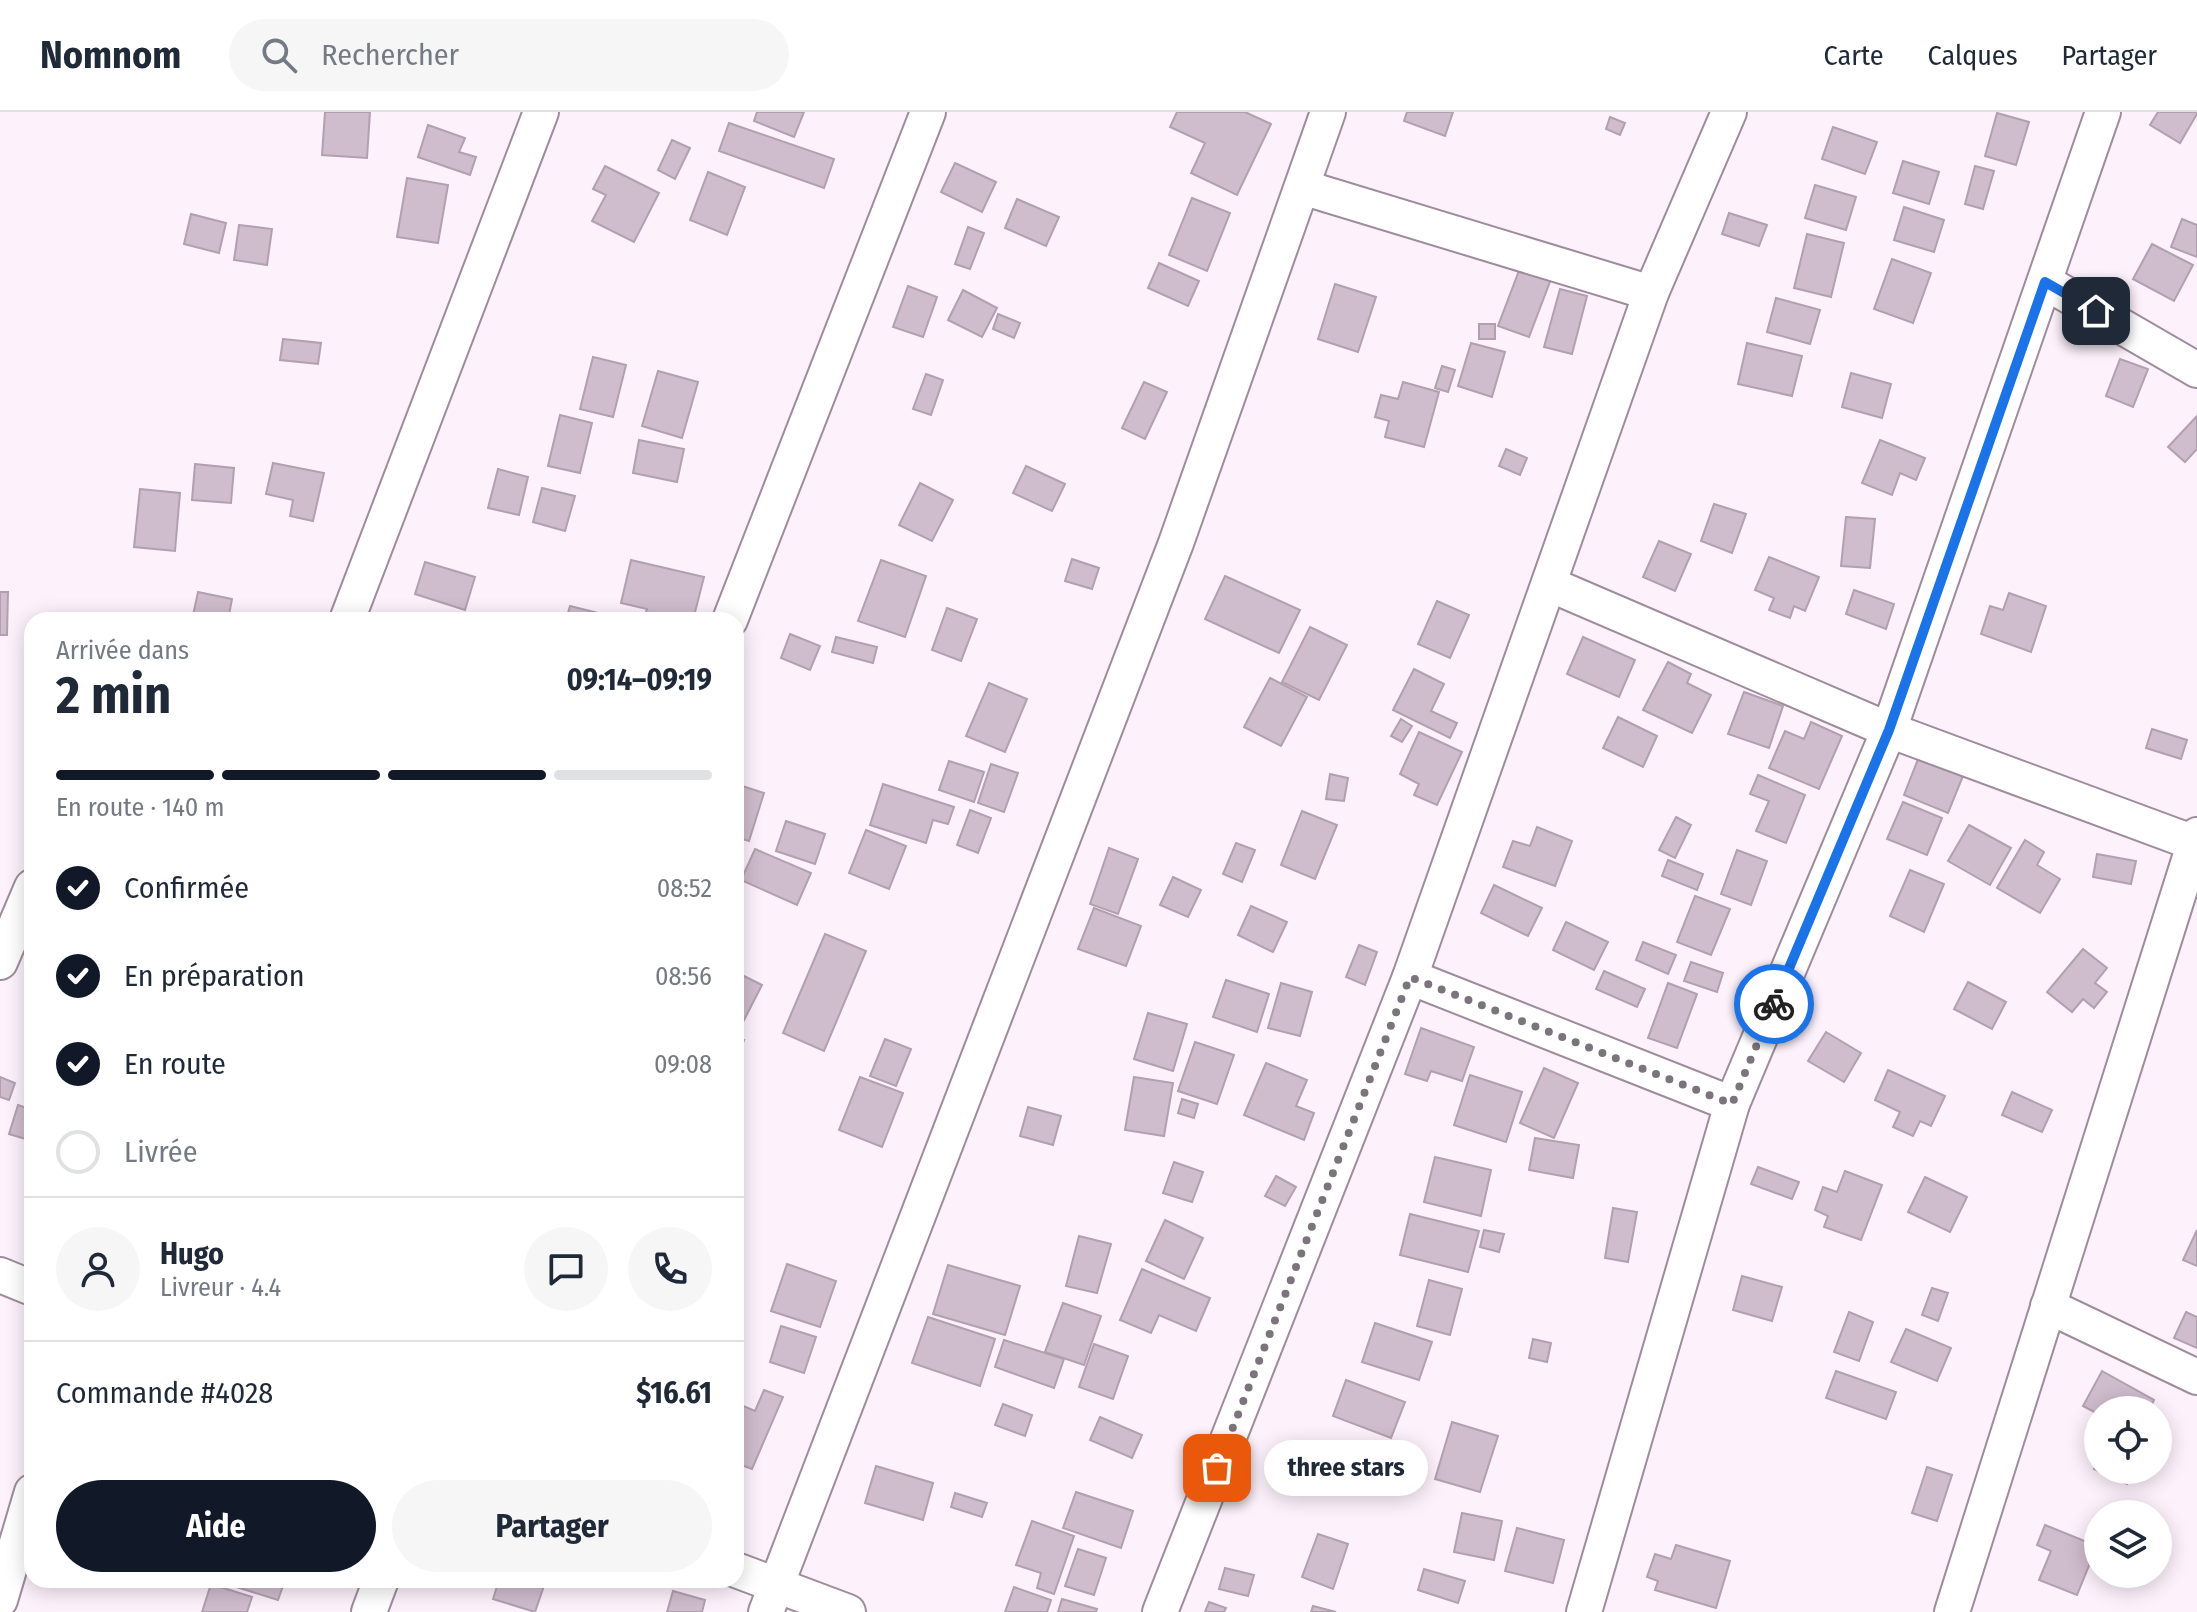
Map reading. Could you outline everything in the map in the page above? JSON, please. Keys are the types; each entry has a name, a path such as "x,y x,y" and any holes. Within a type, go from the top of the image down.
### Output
{"street":[{"path":"350,612 541,112"},
{"path":"733,612 928,112"},
{"path":"771,1599 1170,558 1328,112"},
{"path":"1160,1612 1410,977 1651,293 1729,112"},
{"path":"1584,1612 1732,1104 1889,730 2103,112"},
{"path":"1302,187 1651,293"},
{"path":"2045,282 2197,370"},
{"path":"1549,584 1889,730 2196,840 1952,1612"},
{"path":"0,962 24,906"},
{"path":"1410,977 1732,1104"},
{"path":"0,1275 24,1285"},
{"path":"2048,1306 2197,1377"},
{"path":"0,1600 24,1519"},
{"path":"744,1577 771,1599 848,1612"},
{"path":"369,1612 378,1588"}],"building":[{"path":"325,112 370,112 367,158 322,155"},
{"path":"757,112 804,112 794,137 754,121"},
{"path":"1177,112 1245,112 1271,124 1237,195 1191,173 1205,143 1170,127"},
{"path":"1407,112 1453,112 1445,136 1404,121"},
{"path":"2158,112 2197,114 2180,143 2150,125"},
{"path":"1997,113 2029,122 2016,165 1985,156"},
{"path":"1610,117 1625,123 1620,135 1606,129"},
{"path":"729,123 834,159 824,188 719,151"},
{"path":"428,125 465,138 459,152 476,157 470,175 418,157"},
{"path":"1833,127 1877,142 1865,174 1822,159"},
{"path":"672,140 690,148 675,179 658,170"},
{"path":"1903,161 1939,172 1929,204 1893,193"},
{"path":"955,163 996,182 982,212 941,192"},
{"path":"605,166 659,193 634,242 592,221 606,195 593,189"},
{"path":"1975,166 1994,171 1983,209 1965,204"},
{"path":"708,172 745,187 727,235 690,220"},
{"path":"407,178 448,185 438,243 397,237"},
{"path":"1815,185 1856,197 1846,230 1805,218"},
{"path":"1192,198 1230,213 1207,271 1169,255"},
{"path":"1017,199 1059,217 1046,246 1005,228"},
{"path":"1904,207 1944,220 1934,252 1894,240"},
{"path":"1729,213 1767,225 1759,246 1722,234"},
{"path":"191,214 226,223 219,253 184,244"},
{"path":"2182,219 2197,225 2197,257 2171,247"},
{"path":"239,225 272,229 267,265 234,260"},
{"path":"968,227 984,233 970,269 955,264"},
{"path":"1807,234 1844,243 1831,297 1794,288"},
{"path":"2152,244 2193,265 2174,301 2133,279"},
{"path":"1892,259 1931,273 1913,323 1874,309"},
{"path":"1159,263 1199,281 1188,306 1148,288"},
{"path":"1520,268 1551,279 1529,337 1498,326"},
{"path":"1335,284 1376,297 1358,352 1318,339"},
{"path":"908,286 937,297 923,337 893,327"},
{"path":"1560,289 1587,296 1572,354 1544,347"},
{"path":"963,290 997,308 982,337 948,320"},
{"path":"1776,298 1820,310 1810,344 1767,332"},
{"path":"998,314 1020,323 1014,338 993,329"},
{"path":"1479,324 1495,324 1495,339 1479,339"},
{"path":"283,339 321,343 318,364 280,360"},
{"path":"1471,343 1505,352 1492,397 1458,386"},
{"path":"1747,343 1802,356 1792,396 1738,384"},
{"path":"593,357 626,365 613,417 580,409"},
{"path":"2120,359 2148,369 2133,407 2106,396"},
{"path":"1442,366 1455,370 1448,392 1435,388"},
{"path":"658,371 698,382 682,438 642,426"},
{"path":"1851,373 1891,384 1882,418 1842,407"},
{"path":"926,374 943,380 931,415 913,409"},
{"path":"1144,382 1167,392 1145,439 1122,428"},
{"path":"1403,382 1439,392 1424,447 1385,437 1389,421 1375,417 1381,395 1398,399"},
{"path":"560,415 592,423 580,473 548,466"},
{"path":"2197,416 2197,449 2185,462 2168,447"},
{"path":"639,440 684,449 677,482 633,473"},
{"path":"1880,440 1925,458 1916,480 1900,473 1892,495 1862,483"},
{"path":"1506,449 1527,458 1520,475 1499,466"},
{"path":"273,463 324,473 313,521 290,516 293,500 266,494"},
{"path":"195,464 234,468 231,503 192,500"},
{"path":"1026,466 1065,484 1052,511 1013,493"},
{"path":"498,469 528,477 519,515 488,508"},
{"path":"920,483 953,500 932,541 899,525"},
{"path":"542,488 575,496 565,531 533,522"},
{"path":"140,489 180,493 175,551 134,547"},
{"path":"1714,504 1746,514 1732,553 1701,541"},
{"path":"1846,517 1875,519 1870,568 1841,566"},
{"path":"1659,541 1691,554 1675,591 1643,577"},
{"path":"1769,557 1819,577 1805,611 1794,606 1790,618 1769,610 1774,598 1755,590"},
{"path":"1072,559 1099,568 1092,589 1065,581"},
{"path":"631,560 704,577 695,612 646,612 647,609 621,603"},
{"path":"881,560 926,576 905,637 858,621"},
{"path":"425,562 475,577 465,610 415,594"},
{"path":"1225,576 1300,610 1279,653 1205,619"},
{"path":"1854,590 1894,604 1886,629 1846,614"},
{"path":"0,592 8,592 7,635 0,635"},
{"path":"198,592 232,599 230,612 194,612"},
{"path":"2009,593 2046,606 2031,652 1981,634 1990,606 2003,610"},
{"path":"1437,601 1469,615 1450,658 1418,644"},
{"path":"570,606 594,612 568,612"},
{"path":"947,608 977,619 961,661 932,650"},
{"path":"1310,627 1347,645 1319,700 1282,682"},
{"path":"790,634 820,646 810,670 781,658"},
{"path":"836,637 877,647 873,663 832,652"},
{"path":"1583,637 1635,660 1619,697 1567,674"},
{"path":"1668,662 1691,674 1687,683 1711,695 1692,733 1643,710"},
{"path":"1414,669 1444,684 1431,711 1457,723 1450,738 1393,710"},
{"path":"1270,678 1307,697 1281,746 1244,727"},
{"path":"989,683 1027,699 1005,752 966,736"},
{"path":"1744,692 1783,706 1769,748 1728,734"},
{"path":"1618,717 1657,736 1643,767 1603,748"},
{"path":"1401,719 1412,726 1402,742 1391,736"},
{"path":"1811,722 1842,736 1819,789 1769,768 1785,731 1804,739"},
{"path":"2152,729 2187,740 2181,759 2146,748"},
{"path":"1419,732 1462,752 1437,805 1414,795 1419,784 1400,774"},
{"path":"1920,754 1965,771 1948,813 1904,795"},
{"path":"949,761 984,772 974,802 939,790"},
{"path":"991,764 1018,773 1004,812 978,803"},
{"path":"1330,774 1348,778 1344,801 1326,799"},
{"path":"1758,775 1805,795 1786,843 1756,831 1769,801 1750,794"},
{"path":"883,784 954,807 948,824 933,820 926,843 870,825"},
{"path":"744,787 764,793 749,841 744,839"},
{"path":"1903,802 1942,818 1927,855 1887,839"},
{"path":"970,810 991,818 978,853 957,845"},
{"path":"1302,811 1337,825 1315,879 1281,865"},
{"path":"1676,817 1691,825 1675,858 1659,850"},
{"path":"786,821 825,834 815,864 776,851"},
{"path":"1969,825 2011,848 1990,885 1948,861"},
{"path":"1537,827 1572,841 1555,886 1503,867 1513,841 1530,846"},
{"path":"866,830 906,846 889,889 849,873"},
{"path":"2025,840 2044,852 2037,865 2060,879 2040,913 1997,888"},
{"path":"1236,843 1255,850 1242,882 1223,874"},
{"path":"1109,848 1138,859 1118,914 1090,904"},
{"path":"755,849 811,873 797,905 744,881 744,873"},
{"path":"1737,850 1767,861 1751,905 1721,894"},
{"path":"2097,854 2136,861 2131,884 2093,877"},
{"path":"1668,860 1703,874 1697,890 1662,876"},
{"path":"1910,870 1944,884 1924,932 1890,916"},
{"path":"1173,877 1201,890 1188,917 1160,905"},
{"path":"1494,885 1542,908 1528,936 1481,913"},
{"path":"1695,896 1730,909 1711,955 1677,942"},
{"path":"1251,906 1287,922 1273,952 1238,935"},
{"path":"1094,908 1141,926 1126,966 1078,949"},
{"path":"1566,922 1608,942 1594,970 1553,950"},
{"path":"825,934 866,951 824,1051 783,1033"},
{"path":"1643,942 1676,955 1668,974 1636,960"},
{"path":"1359,945 1377,952 1365,985 1346,977"},
{"path":"2083,949 2107,968 2095,983 2107,992 2094,1008 2083,999 2072,1012 2047,992"},
{"path":"1691,962 1723,973 1717,992 1684,981"},
{"path":"1604,971 1645,989 1637,1007 1596,989"},
{"path":"744,976 762,985 744,1020"},
{"path":"1226,980 1269,994 1257,1032 1213,1017"},
{"path":"1968,982 2006,1002 1992,1029 1954,1009"},
{"path":"1281,983 1312,992 1300,1036 1268,1028"},
{"path":"1668,983 1697,994 1677,1048 1648,1038"},
{"path":"1148,1013 1187,1024 1173,1071 1134,1059"},
{"path":"1421,1028 1474,1047 1462,1081 1431,1071 1427,1081 1405,1074"},
{"path":"1826,1032 1861,1053 1844,1082 1808,1061"},
{"path":"885,1039 911,1049 896,1086 870,1076"},
{"path":"1195,1042 1234,1055 1217,1104 1178,1091"},
{"path":"1266,1063 1307,1080 1296,1106 1314,1113 1304,1140 1244,1115"},
{"path":"1544,1068 1578,1083 1554,1138 1520,1123"},
{"path":"1888,1070 1945,1096 1931,1126 1920,1121 1913,1136 1893,1127 1900,1112 1875,1100"},
{"path":"1470,1075 1522,1092 1506,1142 1454,1125"},
{"path":"0,1077 15,1083 9,1100 0,1097"},
{"path":"860,1077 903,1093 882,1147 839,1130"},
{"path":"1134,1077 1173,1083 1164,1136 1125,1130"},
{"path":"2012,1092 2052,1110 2042,1132 2002,1115"},
{"path":"1182,1099 1198,1104 1194,1118 1178,1113"},
{"path":"18,1105 24,1107 24,1139 9,1134"},
{"path":"1028,1107 1061,1116 1053,1145 1020,1136"},
{"path":"1535,1138 1579,1145 1573,1178 1529,1170"},
{"path":"1435,1157 1491,1170 1481,1216 1424,1202"},
{"path":"1174,1162 1203,1172 1192,1202 1163,1193"},
{"path":"1758,1167 1799,1182 1792,1199 1751,1184"},
{"path":"1845,1171 1882,1185 1861,1240 1824,1227 1828,1216 1815,1210 1823,1187 1837,1192"},
{"path":"1276,1176 1296,1187 1285,1206 1265,1196"},
{"path":"1925,1177 1967,1197 1950,1232 1908,1212"},
{"path":"1613,1208 1637,1212 1628,1262 1605,1258"},
{"path":"1410,1214 1479,1231 1468,1272 1400,1255"},
{"path":"1165,1220 1203,1238 1184,1279 1146,1261"},
{"path":"1484,1230 1504,1234 1499,1252 1480,1247"},
{"path":"2197,1230 2197,1266 2183,1260"},
{"path":"1079,1236 1111,1244 1097,1293 1066,1286"},
{"path":"787,1264 836,1281 820,1327 771,1311"},
{"path":"948,1265 1020,1286 1005,1335 933,1314"},
{"path":"1142,1269 1210,1298 1196,1331 1159,1315 1151,1333 1120,1320"},
{"path":"1742,1276 1782,1287 1772,1321 1733,1310"},
{"path":"1429,1280 1462,1289 1450,1335 1417,1326"},
{"path":"1932,1288 1948,1293 1938,1321 1922,1315"},
{"path":"1063,1303 1101,1316 1084,1365 1045,1352"},
{"path":"1849,1312 1873,1322 1859,1361 1834,1352"},
{"path":"2186,1312 2197,1317 2197,1348 2174,1338"},
{"path":"928,1317 995,1339 980,1386 912,1363"},
{"path":"1375,1323 1432,1342 1419,1380 1362,1362"},
{"path":"781,1326 816,1337 804,1373 770,1362"},
{"path":"1906,1329 1951,1348 1937,1381 1891,1362"},
{"path":"1533,1339 1551,1343 1547,1362 1529,1358"},
{"path":"1004,1340 1064,1359 1054,1388 995,1367"},
{"path":"1094,1344 1128,1356 1113,1399 1079,1387"},
{"path":"1836,1371 1896,1392 1886,1419 1826,1398"},
{"path":"2102,1371 2147,1396 2088,1396"},
{"path":"1346,1380 1405,1402 1391,1438 1333,1416"},
{"path":"764,1390 783,1397 752,1469 744,1466 744,1406 755,1411"},
{"path":"1003,1404 1032,1415 1025,1436 995,1425"},
{"path":"1100,1417 1142,1435 1132,1458 1090,1440"},
{"path":"1452,1422 1498,1436 1480,1492 1435,1479"},
{"path":"876,1466 933,1483 923,1520 865,1503"},
{"path":"1927,1467 1952,1475 1937,1521 1912,1513"},
{"path":"1076,1492 1133,1511 1121,1548 1063,1528"},
{"path":"955,1493 987,1503 982,1517 951,1507"},
{"path":"1462,1513 1502,1521 1494,1560 1454,1552"},
{"path":"1032,1521 1074,1536 1054,1594 1037,1588 1041,1573 1016,1565"},
{"path":"2045,1525 2084,1541 2084,1578 2077,1595 2039,1580 2051,1551 2037,1545"},
{"path":"1517,1528 1564,1540 1553,1583 1505,1571"},
{"path":"1318,1534 1348,1544 1333,1589 1302,1577"},
{"path":"1676,1545 1730,1561 1716,1608 1655,1590 1658,1581 1647,1577 1655,1554 1671,1559"},
{"path":"1078,1549 1106,1558 1094,1595 1065,1586"},
{"path":"1225,1568 1254,1575 1248,1596 1219,1589"},
{"path":"1424,1569 1465,1581 1458,1603 1418,1590"},
{"path":"1014,1587 1051,1600 1047,1612 1005,1612"},
{"path":"210,1588 224,1588 252,1597 247,1612 202,1612"},
{"path":"240,1588 282,1588 278,1600"},
{"path":"496,1588 543,1588 535,1612 493,1599"},
{"path":"673,1591 705,1600 702,1612 667,1612"},
{"path":"1062,1599 1097,1609 1096,1612 1058,1612"},
{"path":"1209,1602 1226,1608 1224,1612 1205,1612"},
{"path":"1313,1606 1336,1612 1311,1612"}],"way so far":[{"path":"1217,1468 1410,977 1732,1104 1774,1004"}],"place":[{"name":"three stars","path":"1217,1468"}],"route":[{"path":"1774,1004 1889,730 2045,282 2096,311"}]}
